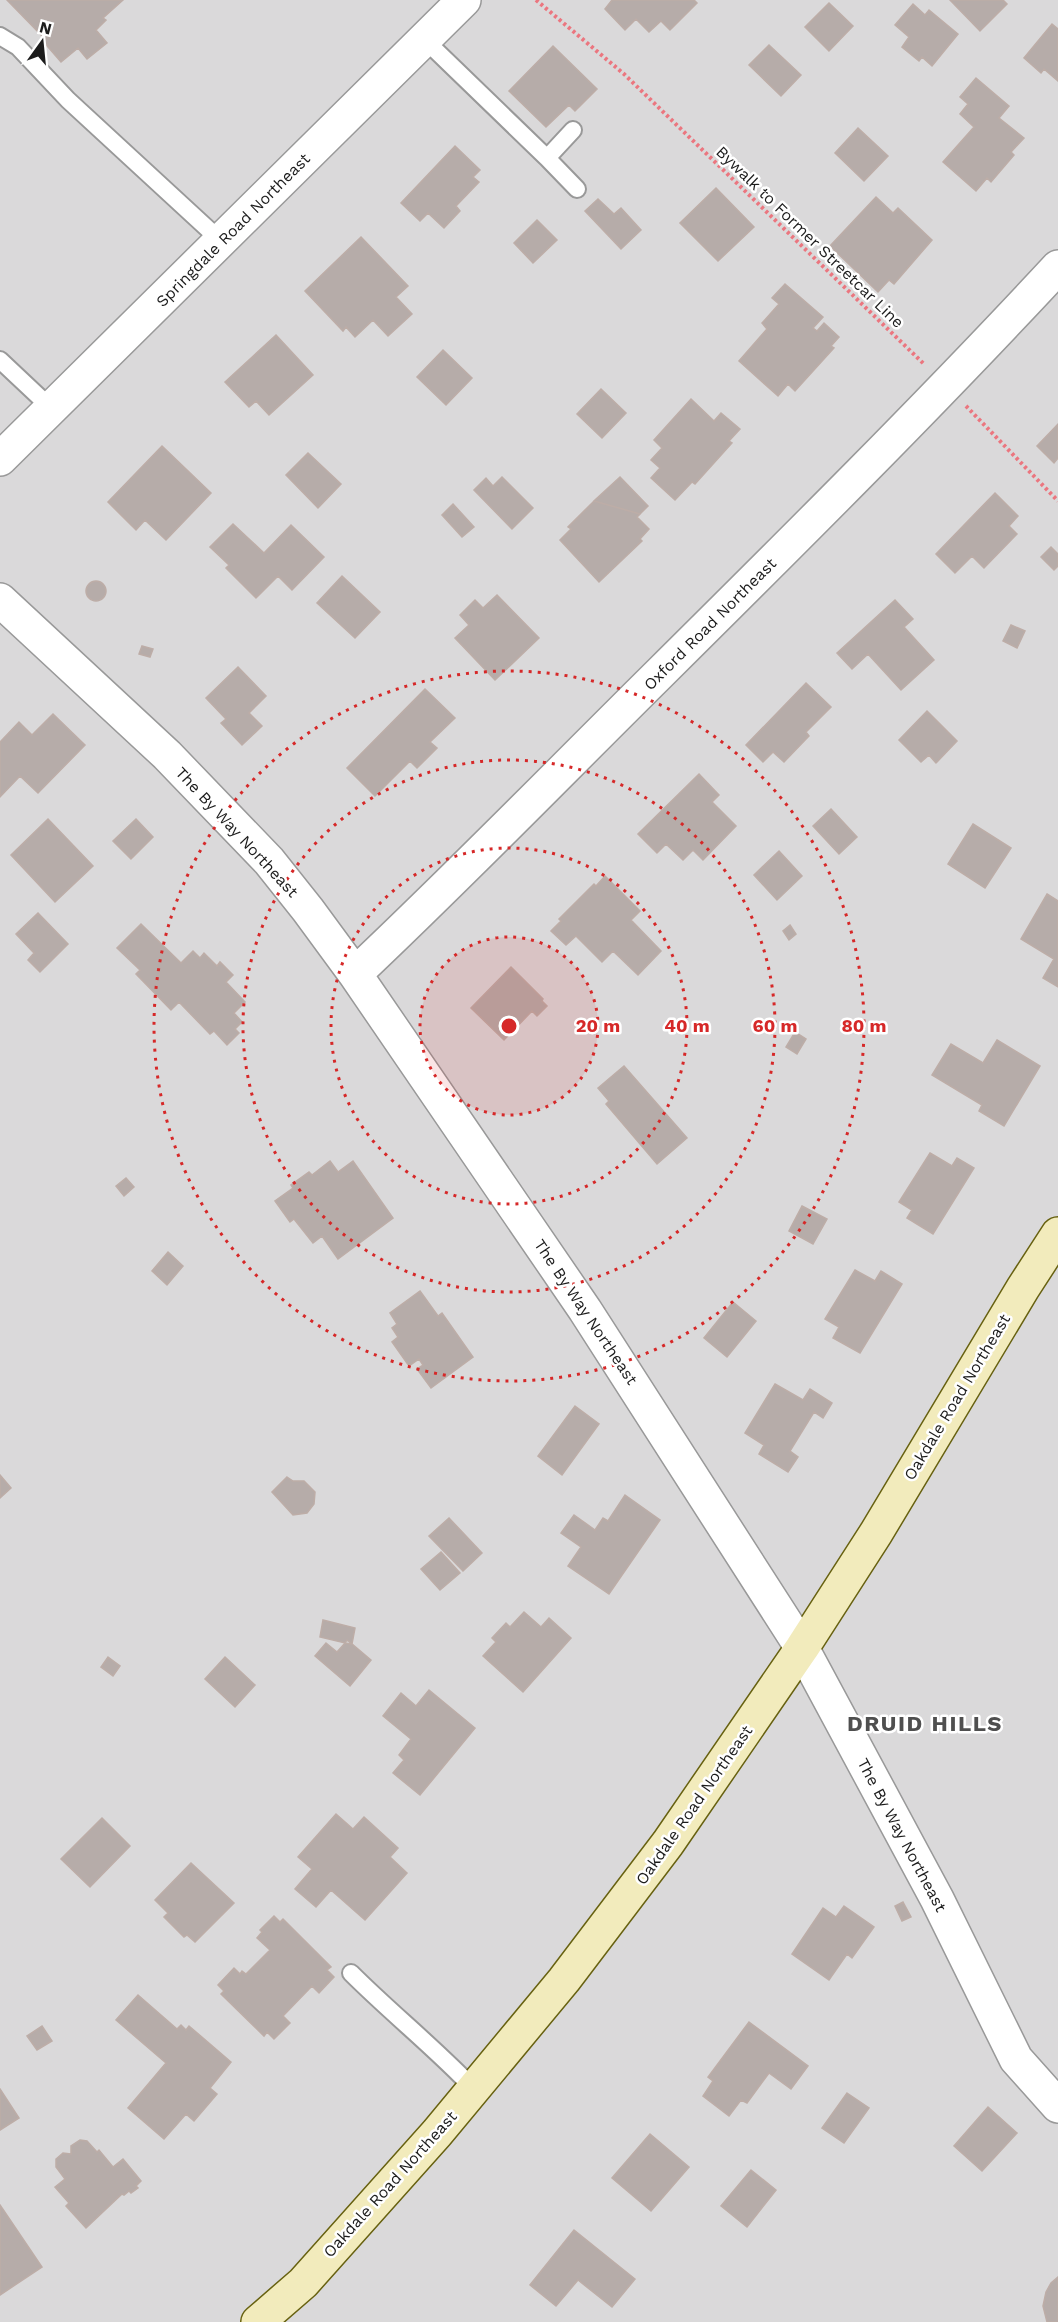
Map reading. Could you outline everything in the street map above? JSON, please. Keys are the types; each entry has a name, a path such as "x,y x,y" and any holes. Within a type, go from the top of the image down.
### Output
{"street":[{"name":"Springdale Road Northeast","path":"0,459 464,0"},
{"name":"Oxford Road Northeast","path":"355,974 428,905 947,386 1058,267"},
{"name":"The By Way Northeast","path":"0,600 166,755 269,861 355,974 585,1310 802,1648 937,1899 1016,2059 1058,2106"},
{"name":"Oakdale Road Northeast","path":"258,2322 303,2283 474,2089 607,1926 668,1844 802,1648 876,1533 1058,1234"}],"lane":[{"path":"0,36 18,47 68,100 221,241"},
{"path":"425,39 577,189"},
{"path":"547,158 573,130"},
{"path":"0,360 51,408"},
{"path":"351,1973 383,2005 447,2060 474,2089"}],"path":[{"name":"Bywalk to Former Streetcar Line","path":"536,0 624,74 947,386 1058,501"}],"shaded area":[{"path":"0,0 1058,0 1058,2322 0,2322"}],"building":[{"path":"7,0 123,0 103,18 106,20 96,30 107,43 87,59 78,48 61,62 42,40 44,38"},
{"path":"612,0 694,0 697,3 670,30 661,21 649,32 636,19 625,30 605,9"},
{"path":"950,0 1003,0 1007,4 980,31"},
{"path":"829,3 853,26 829,51 805,27"},
{"path":"913,4 925,15 929,10 958,34 932,66 922,57 919,61 902,47 909,37 895,25"},
{"path":"1052,24 1058,29 1058,81 1044,69 1041,73 1024,58"},
{"path":"769,45 801,75 781,96 749,65"},
{"path":"553,46 597,89 575,111 569,105 546,127 509,91"},
{"path":"976,78 1009,106 999,118 1024,138 1011,152 1014,155 991,182 987,178 976,191 943,162 974,127 960,114 968,104 960,97"},
{"path":"858,128 888,156 864,181 835,153"},
{"path":"455,146 480,170 473,177 479,182 456,206 460,211 444,228 428,213 420,221 401,203"},
{"path":"716,188 754,227 718,261 680,223"},
{"path":"876,197 893,213 898,208 932,240 894,284 889,280 878,292 830,246"},
{"path":"598,199 614,214 621,208 641,230 621,249 585,211"},
{"path":"537,220 557,240 533,263 514,243"},
{"path":"361,237 408,286 396,297 412,314 388,336 373,320 355,337 346,327 343,331 305,291"},
{"path":"785,284 823,317 813,328 817,331 824,323 839,337 831,346 834,348 795,391 788,384 778,396 739,361 767,329 762,323 779,304 772,298"},
{"path":"276,335 313,375 269,415 256,401 249,407 225,382"},
{"path":"443,350 472,378 446,405 417,377"},
{"path":"601,389 626,413 602,438 577,414"},
{"path":"691,399 714,421 721,413 740,429 729,441 732,443 695,484 692,482 675,500 651,478 660,468 651,460 662,448 654,440"},
{"path":"1058,424 1058,458 1054,463 1037,446"},
{"path":"162,446 211,493 166,540 145,520 136,530 108,502"},
{"path":"308,453 341,484 318,508 286,475"},
{"path":"502,477 533,508 512,529 474,490 486,478 493,486"},
{"path":"620,477 648,506 640,514 594,501"},
{"path":"995,493 1018,516 1009,526 1017,534 984,568 972,556 955,573 936,554"},
{"path":"594,501 640,514 637,517 649,529 640,539 642,541 599,582 560,540 571,529 568,527"},
{"path":"453,504 474,527 462,537 442,515"},
{"path":"233,524 264,553 291,525 324,557 292,590 278,576 256,598 226,568 229,565 210,547"},
{"path":"1051,547 1058,554 1058,566 1054,570 1041,557"},
{"path":"342,576 380,612 355,638 317,603"},
{"path":"96,581 103,584 106,591 103,598 96,601 89,598 86,591 89,584"},
{"path":"497,595 539,638 495,680 455,638 469,625 460,615 475,600 483,608"},
{"path":"895,600 913,619 904,627 934,660 901,690 868,654 852,669 837,653"},
{"path":"1011,625 1025,631 1017,648 1003,641"},
{"path":"142,646 153,649 150,657 139,654"},
{"path":"238,667 266,696 249,713 262,726 242,745 221,723 226,719 206,698"},
{"path":"806,683 831,707 806,732 809,736 784,762 773,752 763,762 746,745"},
{"path":"425,689 455,718 430,742 437,748 417,768 410,761 375,796 347,768"},
{"path":"927,711 957,741 936,763 929,755 921,762 899,740"},
{"path":"53,714 85,745 38,793 20,776 0,797 0,742 19,722 32,735"},
{"path":"699,774 719,795 712,802 736,826 703,860 693,850 683,860 666,844 657,853 638,834"},
{"path":"831,809 857,837 839,854 813,826"},
{"path":"48,819 93,866 55,902 11,855"},
{"path":"136,819 153,837 131,859 113,841"},
{"path":"973,824 1011,848 985,888 948,864"},
{"path":"779,851 802,876 777,900 754,875"},
{"path":"605,876 640,911 631,920 661,951 638,975 613,951 602,962 576,936 566,945 551,931 561,921 559,919"},
{"path":"1047,894 1058,901 1058,987 1043,978 1054,959 1021,939"},
{"path":"38,913 68,944 40,972 28,960 34,953 16,934"},
{"path":"141,924 181,963 193,951 200,958 204,953 217,966 220,962 233,975 226,982 245,1002 234,1013 242,1022 235,1029 239,1033 227,1045 214,1031 210,1034 179,1002 171,1010 136,974 140,970 117,948"},
{"path":"790,925 796,934 789,940 783,931"},
{"path":"511,967 543,999 542,1001 547,1006 537,1016 532,1011 504,1040 471,1008"},
{"path":"795,1032 806,1039 797,1054 786,1047"},
{"path":"997,1040 1040,1066 1004,1126 979,1111 982,1105 932,1075 951,1044 983,1063"},
{"path":"624,1066 687,1138 657,1164 606,1104 609,1101 598,1088"},
{"path":"930,1153 952,1166 957,1158 974,1168 933,1234 907,1218 912,1210 899,1202"},
{"path":"330,1161 338,1172 353,1161 393,1218 338,1259 322,1236 313,1243 294,1219 290,1222 275,1201 293,1188 291,1185 309,1172 312,1175"},
{"path":"126,1178 134,1187 124,1196 116,1186"},
{"path":"802,1206 827,1219 813,1244 789,1231"},
{"path":"168,1252 183,1266 167,1285 152,1271"},
{"path":"855,1270 875,1281 881,1271 902,1284 860,1353 833,1338 839,1327 825,1319"},
{"path":"420,1291 438,1316 442,1313 473,1357 431,1388 417,1369 423,1365 419,1359 409,1366 392,1342 398,1337 392,1328 397,1324 390,1313"},
{"path":"733,1302 756,1321 727,1357 704,1338"},
{"path":"775,1384 803,1400 810,1389 832,1403 823,1418 814,1412 790,1451 798,1457 788,1472 759,1454 764,1445 745,1433"},
{"path":"575,1406 599,1424 562,1475 538,1456"},
{"path":"0,1475 11,1488 0,1498"},
{"path":"287,1477 293,1481 304,1481 315,1492 314,1504 307,1513 293,1515 272,1492"},
{"path":"625,1495 660,1520 609,1594 568,1566 581,1547 561,1533 574,1515 595,1530 603,1518 608,1521"},
{"path":"449,1518 482,1553 463,1571 429,1536"},
{"path":"441,1552 460,1573 440,1590 421,1569"},
{"path":"524,1612 541,1627 549,1618 571,1638 523,1692 483,1656 496,1642 492,1638 506,1623 510,1627"},
{"path":"323,1620 355,1628 352,1644 347,1640 345,1643 320,1637"},
{"path":"326,1643 337,1652 345,1643 352,1644 371,1660 350,1686 315,1656"},
{"path":"108,1657 120,1666 113,1676 101,1667"},
{"path":"225,1657 255,1685 235,1707 205,1679"},
{"path":"429,1690 475,1728 420,1795 393,1773 404,1760 399,1755 411,1739 383,1716 401,1693 416,1706"},
{"path":"336,1814 353,1829 364,1817 398,1848 390,1857 407,1873 365,1920 331,1890 316,1907 295,1889 312,1869 298,1857"},
{"path":"102,1818 130,1846 90,1887 61,1859"},
{"path":"191,1863 234,1903 195,1942 187,1935 184,1937 164,1917 168,1913 155,1900"},
{"path":"903,1902 911,1917 902,1921 895,1906"},
{"path":"844,1906 874,1927 852,1958 847,1954 829,1980 792,1954 823,1908 836,1917"},
{"path":"274,1916 280,1922 283,1919 331,1967 327,1970 334,1977 319,1993 312,1986 283,2016 290,2023 274,2039 267,2032 264,2036 221,1994 224,1991 218,1985 234,1968 240,1974 242,1971 246,1974 270,1950 257,1938 262,1932 260,1930"},
{"path":"138,1995 177,2029 181,2025 186,2030 189,2026 231,2062 210,2088 217,2094 194,2121 186,2114 164,2139 128,2108 166,2063 116,2020"},
{"path":"749,2022 808,2066 791,2089 769,2073 747,2103 741,2100 729,2116 703,2096 713,2081 708,2077"},
{"path":"42,2026 52,2041 37,2050 27,2036"},
{"path":"0,2089 19,2118 0,2130"},
{"path":"847,2093 869,2108 844,2143 822,2128"},
{"path":"988,2107 1017,2133 982,2171 954,2146"},
{"path":"650,2134 689,2167 651,2211 612,2178"},
{"path":"80,2140 87,2141 97,2152 99,2150 113,2167 123,2159 141,2181 136,2186 138,2188 131,2193 129,2191 122,2194 86,2228 66,2206 69,2203 55,2187 65,2179 56,2167 56,2159 63,2153 71,2154 71,2146"},
{"path":"751,2170 776,2190 747,2227 721,2206"},
{"path":"0,2205 42,2267 0,2295"},
{"path":"574,2230 635,2279 612,2307 578,2280 556,2306 530,2285"},
{"path":"1058,2277 1058,2322 1047,2322 1043,2306 1046,2292"}],"district":[{"name":"DRUID HILLS","path":"925,1723"}]}
